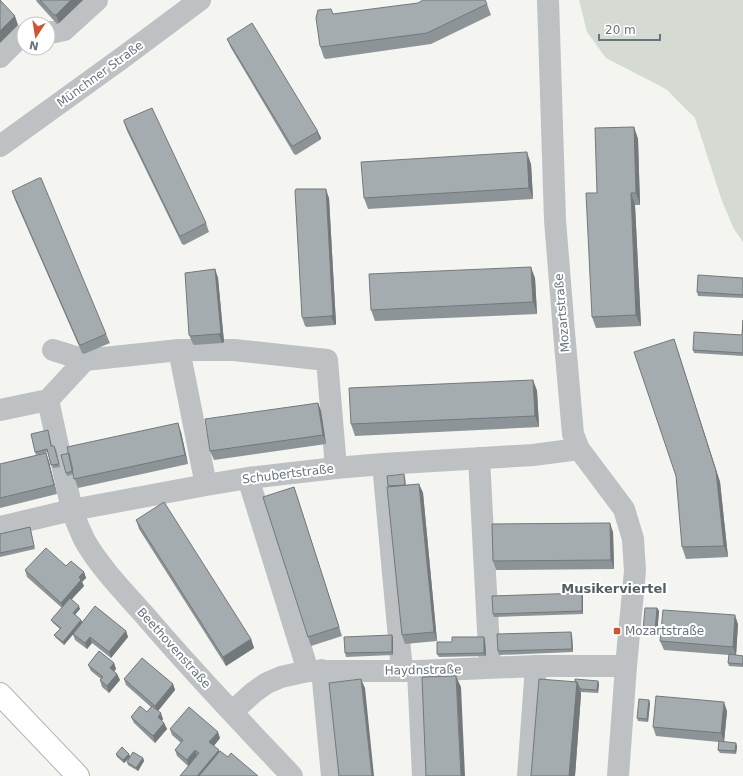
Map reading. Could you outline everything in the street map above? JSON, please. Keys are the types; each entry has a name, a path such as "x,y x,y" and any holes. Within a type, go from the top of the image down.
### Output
{"main road":[{"path":"0,694 78,776"}],"street":[{"path":"56,32 64,30 97,0"},
{"name":"Mozartstraße","path":"548,0 555,220 573,434 579,448 624,509 633,539 635,571 618,776"},
{"name":"Münchner Straße","path":"0,146 115,63 192,2"},
{"path":"0,56 16,41"},
{"path":"53,350 85,360 179,350 234,350 327,360 336,468"},
{"path":"179,350 206,485"},
{"path":"0,410 48,400 85,360"},
{"name":"Beethovenstraße","path":"48,400 72,510 86,542 112,578 173,648 292,776"},
{"name":"Schubertstraße","path":"0,527 72,510 248,478 383,464 533,455 579,448"},
{"path":"479,458 490,668"},
{"path":"383,464 424,776"},
{"path":"248,478 315,671 332,776"},
{"path":"528,776 536,666"},
{"name":"Haydnstraße","path":"232,712 254,692 267,683 294,673 315,671 410,671 536,666 626,666"}],"shaded area":[{"path":"579,0 743,0 743,242 734,229 722,201 695,118 666,89 606,58 587,32"}],"building":[{"path":"0,0 15,16 0,31"},
{"path":"40,0 71,0 56,15 54,15"},
{"path":"423,0 485,0 487,4 427,33 320,46 316,18 318,10 331,9 333,14 418,3"},
{"path":"252,23 317,130 317,132 293,146 227,39"},
{"path":"152,108 206,223 181,236 179,235 124,122 124,120"},
{"path":"634,127 636,193 631,193 636,315 592,317 586,193 597,193 595,128"},
{"path":"527,152 529,188 364,198 361,162"},
{"path":"41,178 106,334 81,345 79,344 12,191"},
{"path":"296,189 326,189 333,315 331,316 302,317"},
{"path":"531,267 533,302 371,310 369,274"},
{"path":"215,269 221,333 191,336 189,335 185,273"},
{"path":"698,275 743,278 743,295 697,292"},
{"path":"743,320 743,353 693,350 694,332 742,335"},
{"path":"674,339 716,471 724,546 682,547 676,476 634,352"},
{"path":"533,380 535,416 351,424 349,388"},
{"path":"318,403 323,435 210,451 205,419"},
{"path":"178,423 185,455 74,479 67,447"},
{"path":"48,430 51,446 54,446 59,464 51,465 47,449 35,452 31,434"},
{"path":"46,453 54,485 0,498 0,464"},
{"path":"69,453 73,471 66,473 61,455"},
{"path":"404,474 405,485 388,486 387,476"},
{"path":"419,484 434,632 402,635 387,487"},
{"path":"294,487 339,627 308,637 263,497"},
{"path":"164,502 251,639 223,657 136,520"},
{"path":"610,523 611,560 493,561 492,524"},
{"path":"30,527 34,546 0,553 0,534"},
{"path":"46,548 66,566 71,561 84,572 79,577 81,580 61,603 25,570"},
{"path":"582,593 582,611 493,614 492,596"},
{"path":"70,598 79,606 73,613 81,620 63,642 54,635 61,628 51,620"},
{"path":"95,606 126,631 109,652 90,637 85,643 73,634"},
{"path":"645,608 657,608 655,631 643,630"},
{"path":"663,610 735,615 733,647 660,641"},
{"path":"571,632 572,649 498,651 497,634"},
{"path":"392,635 392,652 345,653 344,637"},
{"path":"452,637 484,637 484,653 437,654 437,642 452,642"},
{"path":"99,651 114,663 110,668 117,674 107,686 100,680 103,677 88,665"},
{"path":"729,654 743,656 743,664 728,663"},
{"path":"142,658 173,684 155,706 124,679"},
{"path":"456,676 461,776 426,776 422,677"},
{"path":"361,679 372,776 339,776 329,683"},
{"path":"539,679 577,682 569,776 531,776"},
{"path":"575,679 598,681 597,690 580,689 577,682 575,682"},
{"path":"656,696 724,702 721,733 653,727"},
{"path":"639,699 649,700 647,719 637,718"},
{"path":"140,706 147,712 152,706 161,713 158,717 164,723 153,736 131,717"},
{"path":"189,707 218,732 209,742 219,750 197,776 180,776 199,753 195,750 187,760 175,750 183,740 170,729"},
{"path":"719,741 736,743 735,751 718,750"},
{"path":"122,747 129,754 123,760 116,754"},
{"path":"220,751 228,757 231,753 258,776 199,776"},
{"path":"133,752 143,758 136,768 127,762"}],"place":[{"name":"Mozartstraße","path":"617,631"}],"district":[{"name":"Musikerviertel","path":"614,588"}]}
